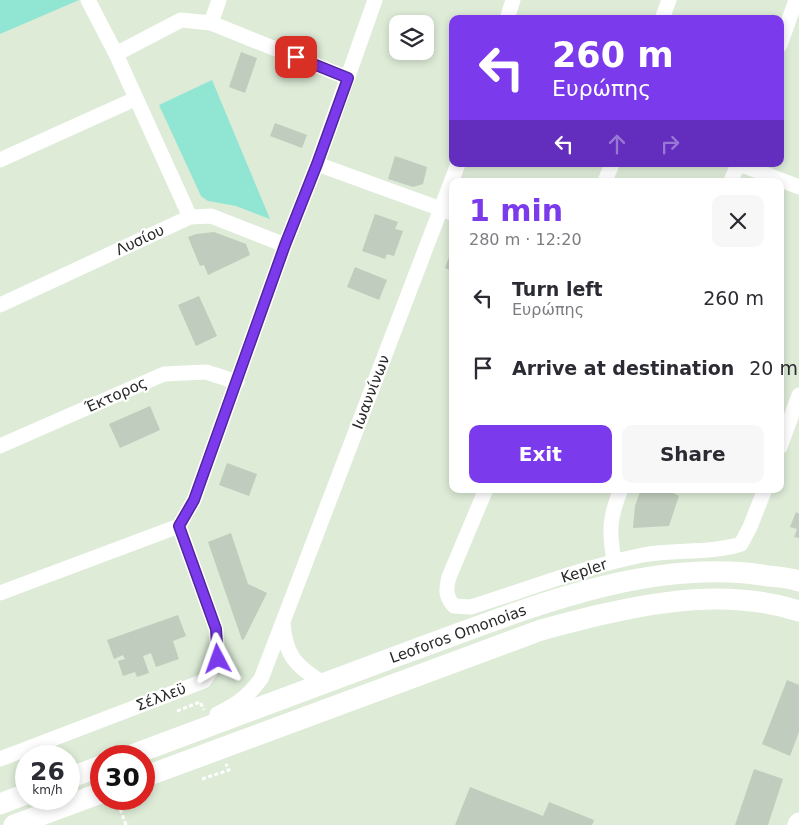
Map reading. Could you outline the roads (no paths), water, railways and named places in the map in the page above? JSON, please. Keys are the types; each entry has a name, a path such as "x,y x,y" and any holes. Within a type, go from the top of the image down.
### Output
{"main road":[{"name":"Leoforos Omonoias","path":"155,746 531,608 641,578 698,571 745,573 799,581"},
{"name":"Leoforos Omonoias","path":"155,773 541,630 599,614 698,599 736,600 785,606 799,611"},
{"path":"0,804 15,798"},
{"path":"14,825 90,804"}],"street":[{"path":"88,0 116,54 190,217"},
{"path":"211,23 219,0"},
{"path":"0,593 179,526 194,500 375,0"},
{"path":"508,15 513,0"},
{"path":"663,15 669,0"},
{"path":"784,34 796,0"},
{"path":"116,54 181,20 211,23 348,78"},
{"path":"2,154 135,99"},
{"path":"317,164 447,211"},
{"path":"746,167 775,178"},
{"path":"784,181 799,187"},
{"name":"Ιωαννίνων","path":"178,738 210,717 234,706 248,696 260,678 447,211"},
{"name":"Λυσίου","path":"0,306 190,217 211,216 285,245"},
{"name":"Έκτορος","path":"0,446 164,374 206,372 237,382"},
{"path":"784,436 799,395"},
{"name":"Kepler","path":"484,493 449,577 446,591 448,600 454,606 471,607 645,554 726,548 741,544 750,527 763,493"},
{"path":"614,562 610,535 610,518 619,493"},
{"name":"Σέλλεϋ","path":"0,759 204,681 218,659 216,629 179,526"},
{"name":"Ιωαννίνων","path":"283,621 284,636 288,650 296,663 324,683"}]}
